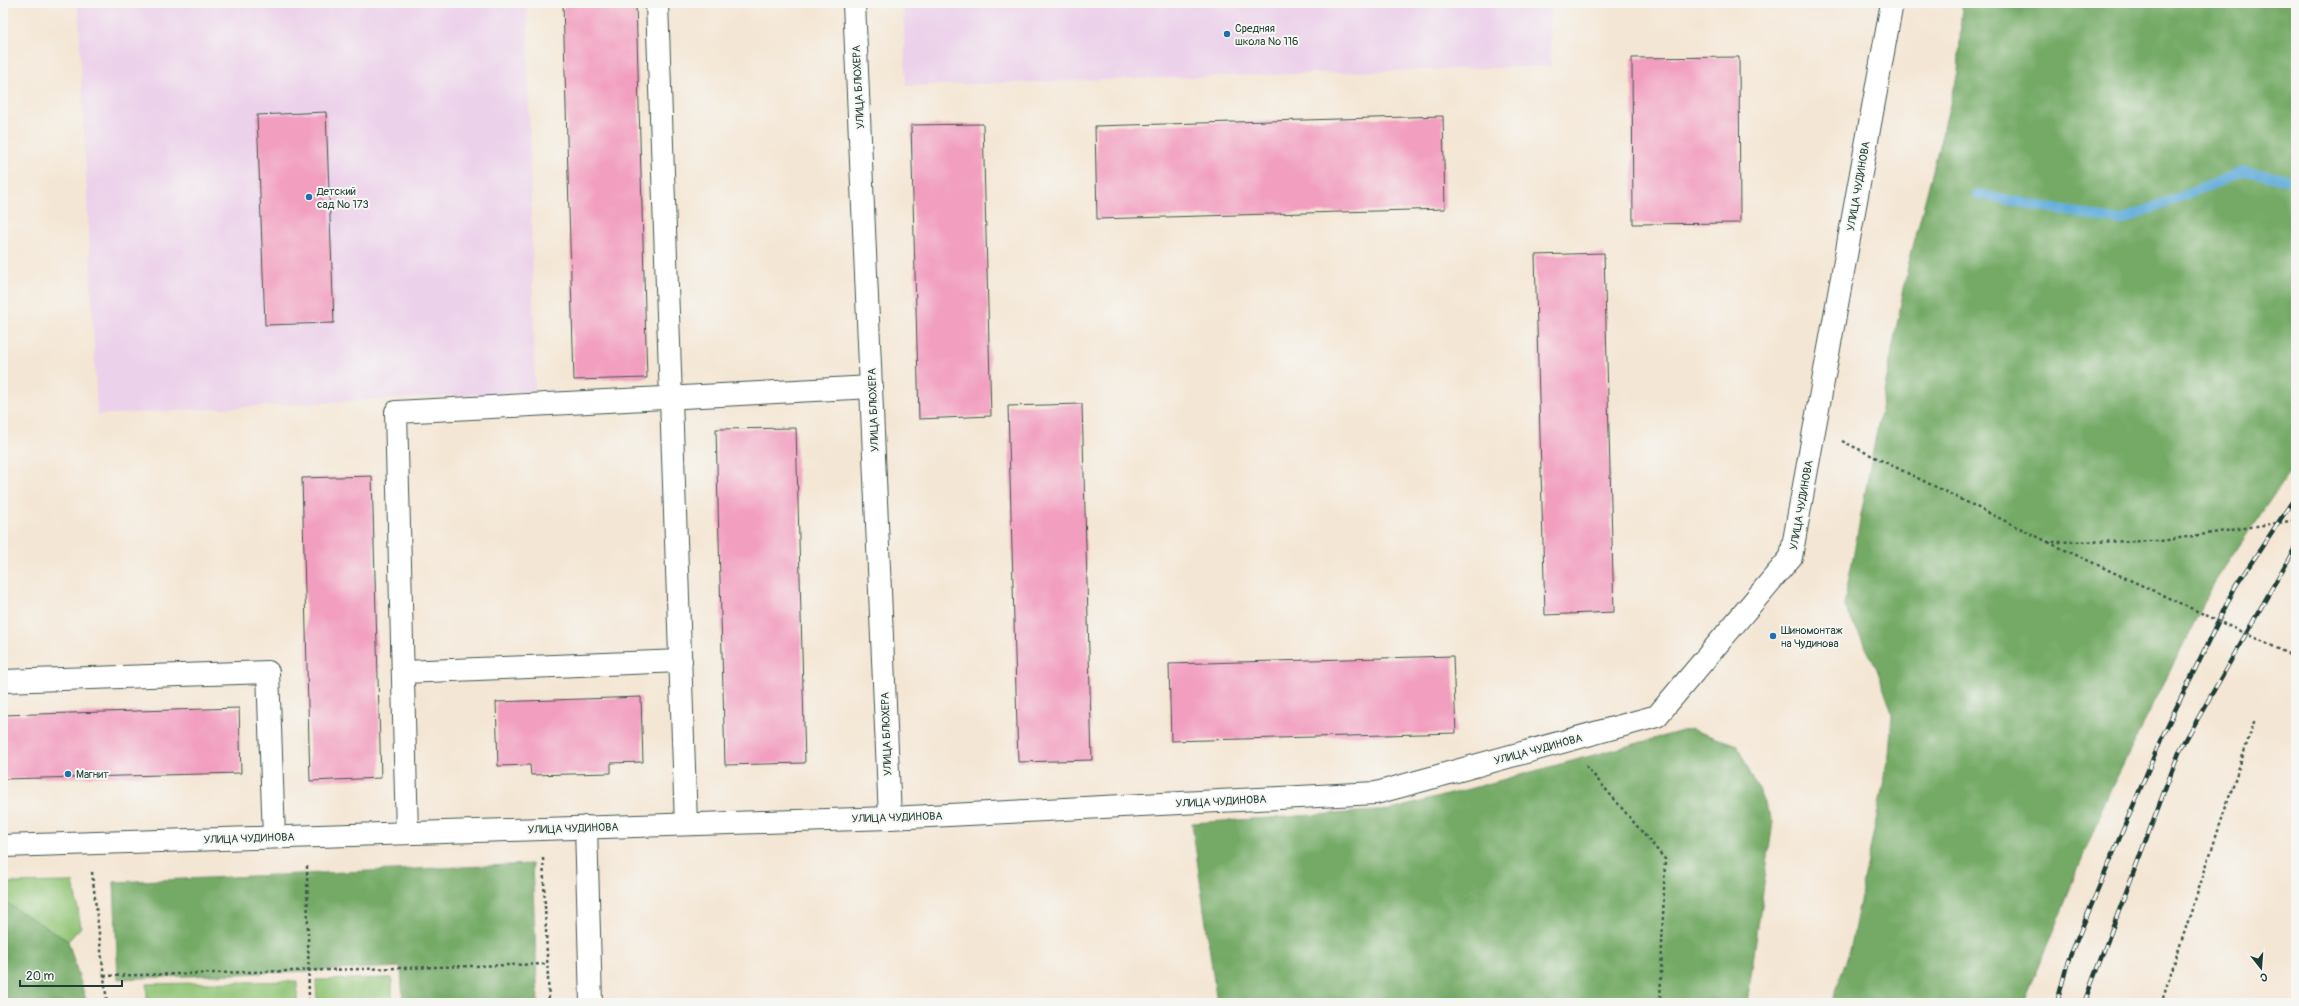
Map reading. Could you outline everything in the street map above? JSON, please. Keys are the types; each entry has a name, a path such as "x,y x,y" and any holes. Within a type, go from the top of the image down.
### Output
{"street":[{"path":"657,3 686,824"},
{"name":"УЛИЦА БЛЮХЕРА","path":"854,3 890,818"},
{"name":"УЛИЦА ЧУДИНОВА","path":"3,846 890,818 1376,793 1657,716 1792,557 1892,3"},
{"path":"407,833 396,412 872,386"},
{"path":"403,672 681,660"},
{"path":"3,681 268,672 274,838"},
{"path":"586,827 591,1003"}],"path":[{"path":"1860,450 2048,542 2296,657"},
{"path":"2048,542 2161,541 2296,520"},
{"path":"2161,1003 2255,719"},
{"path":"1565,741 1665,859 1660,1003"},
{"path":"542,851 549,1003"},
{"path":"307,859 309,1003"},
{"path":"92,866 107,1003"},
{"path":"104,976 547,964"}],"shaded area":[{"name":"Детский сад № 173","path":"78,3 527,3 535,391 97,415"},
{"name":"Средняя школа № 116","path":"903,3 1550,3 1551,66 906,86"}],"green space":[{"path":"1962,3 2296,3 2296,462 2214,583 2106,799 2024,1003 1832,1003 1851,946 1889,755 1892,713 1877,669 1844,605 1908,266 1958,73"},
{"path":"1690,729 1737,745 1773,822 1747,1003 1217,1003 1192,823 1391,810"},
{"path":"532,864 538,1003 403,1003 401,967 118,979 114,882"},
{"path":"73,882 81,927 68,941 3,901 3,883"},
{"path":"3,901 68,941 87,1003 3,1003"},
{"path":"392,978 392,1003 317,1003 316,980"},
{"path":"297,981 297,1003 147,1003 147,984"}],"building":[{"path":"563,3 636,3 647,378 574,380"},
{"path":"1739,57 1740,223 1633,224 1632,58"},
{"path":"326,112 334,323 265,325 257,115"},
{"path":"1443,116 1445,209 1097,219 1095,126"},
{"path":"983,124 991,416 919,419 911,125"},
{"path":"1604,253 1614,612 1545,615 1535,255"},
{"path":"1082,404 1092,760 1018,762 1008,406"},
{"path":"796,428 805,763 725,765 716,429"},
{"path":"372,476 381,778 310,781 302,478"},
{"path":"1453,656 1456,733 1171,741 1169,664"},
{"path":"641,697 643,762 611,763 611,773 531,775 530,765 498,766 496,702"},
{"path":"239,708 241,773 3,779 3,715"}],"waterway":[{"path":"1977,194 2120,221 2245,171 2296,182"}],"railway":[{"path":"2057,1003 2068,961 2162,737 2235,587 2296,496"},
{"path":"2084,1003 2180,750 2296,546"}],"place":[{"name":"Средняя школа № 116","path":"1227,34"},
{"name":"Детский сад № 173","path":"309,197"},
{"name":"Шиномонтаж на Чудинова","path":"1773,636"},
{"name":"Магнит","path":"68,774"}]}
